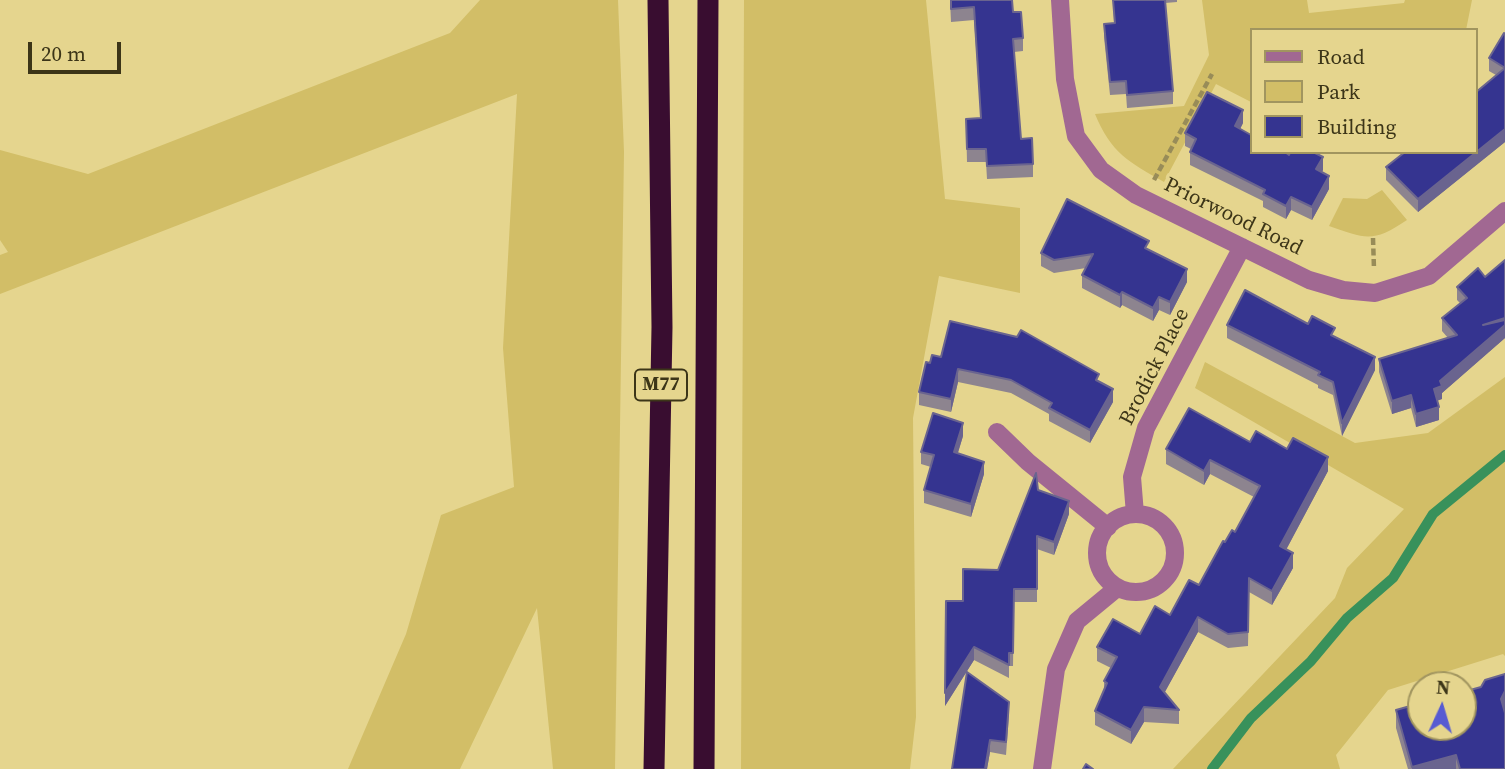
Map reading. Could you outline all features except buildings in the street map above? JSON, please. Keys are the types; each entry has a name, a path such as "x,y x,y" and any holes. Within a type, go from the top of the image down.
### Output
{"highway":[{"name":"M77","path":"654,769 662,327 658,0"},
{"name":"M77","path":"704,769 708,0"}],"street":[{"name":"Priorwood Road","path":"1060,0 1065,79 1076,136 1101,170 1143,199 1309,280 1343,290 1375,293 1429,276 1505,211"},
{"name":"Brodick Place","path":"1135,514 1132,477 1146,428 1242,247"},
{"path":"997,432 1028,462 1108,527"},
{"path":"1135,514 1160,522 1169,531 1176,556 1166,580 1155,588 1130,592 1117,588 1100,569 1097,557 1098,544 1108,527 1123,517 1135,514"},
{"path":"1042,769 1056,669 1077,621 1117,588"}],"path":[{"path":"1143,199 1212,75"}],"green space":[{"path":"480,0 618,0 624,152 615,769 553,769 537,608 460,769 348,769 406,634 441,515 514,487 503,348 517,94 0,294 0,255 8,252 0,240 0,150 88,174 450,33"},
{"path":"744,0 926,0 945,199 1020,208 1020,293 939,276 913,418 916,717 910,769 741,769"},
{"path":"1202,0 1307,0 1309,13 1404,3 1405,0 1472,0 1466,28 1250,28 1250,101 1216,84 1164,182 1122,155 1108,138 1095,114 1184,106 1209,55"},
{"path":"1382,190 1407,220 1386,232 1369,236 1352,234 1329,226 1343,198 1367,199"},
{"path":"1205,362 1355,443 1428,433 1505,377 1505,656 1503,654 1449,671 1407,671 1407,684 1388,690 1336,755 1340,769 1173,769 1335,598 1347,568 1404,509 1195,388"}],"waterway":[{"path":"1212,769 1251,718 1311,661 1347,618 1393,578 1433,514 1505,455"}]}
